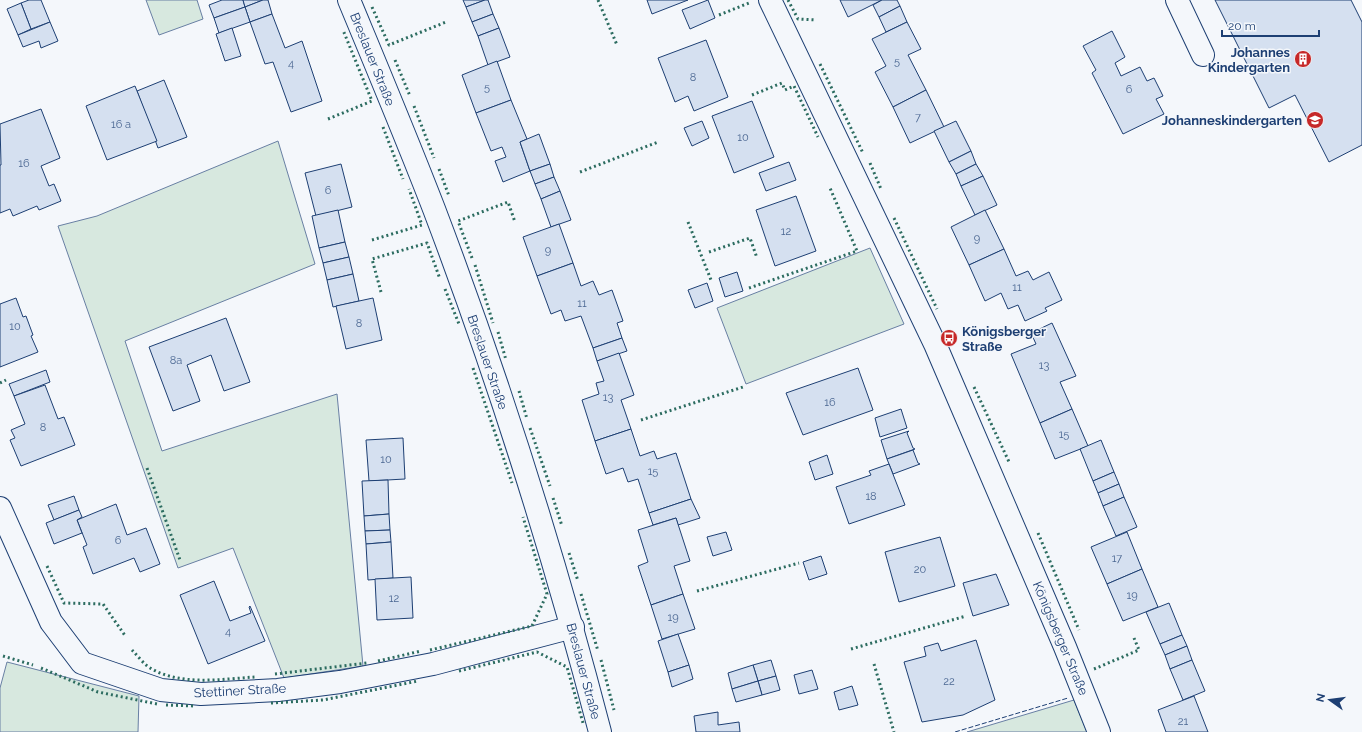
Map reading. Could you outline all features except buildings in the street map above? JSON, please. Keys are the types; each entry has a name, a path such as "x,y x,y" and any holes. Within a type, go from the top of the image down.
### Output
{"street":[{"name":"Breslauer Straße","path":"350,0 434,210 508,418 573,627 600,732"},
{"name":"Königsberger Straße","path":"770,0 935,344 1065,647 1099,732"},
{"path":"1177,0 1203,55"},
{"name":"Stettiner Straße","path":"0,508 51,622 82,663 161,690 201,694 278,690 340,682 433,664 573,627"}],"shaded area":[{"path":"146,0 197,0 203,19 159,35"},
{"path":"278,141 315,264 125,341 162,451 337,394 363,666 284,678 233,548 178,568 58,226 97,216"},
{"path":"870,248 904,324 746,384 717,308"},
{"path":"7,662 139,696 138,732 0,732 0,688"},
{"path":"1074,700 1087,732 967,732"}],"hedge":[{"path":"598,0 617,45"},
{"path":"788,0 798,19 816,20"},
{"path":"719,15 749,3"},
{"path":"372,7 389,45 446,22"},
{"path":"328,119 372,101 343,30"},
{"path":"395,60 410,96"},
{"path":"820,64 863,153"},
{"path":"752,95 782,83 785,90 794,86 818,137"},
{"path":"414,106 434,158"},
{"path":"383,127 403,179"},
{"path":"580,172 658,142"},
{"path":"870,163 881,189"},
{"path":"439,169 449,196"},
{"path":"749,288 857,251 830,188"},
{"path":"372,240 422,225 409,189"},
{"path":"472,258 458,221 508,202 515,222"},
{"path":"894,218 937,309"},
{"path":"688,222 711,280"},
{"path":"709,252 750,238 757,258"},
{"path":"381,292 372,259 427,243 440,279"},
{"path":"475,265 493,323"},
{"path":"445,289 459,324"},
{"path":"498,332 506,360"},
{"path":"473,368 512,483"},
{"path":"0,383 6,380"},
{"path":"641,420 743,387"},
{"path":"974,387 1010,464"},
{"path":"519,391 527,419"},
{"path":"530,428 550,486"},
{"path":"147,468 180,560"},
{"path":"553,498 562,526"},
{"path":"430,650 532,626 547,594 523,517"},
{"path":"1038,533 1079,630"},
{"path":"569,553 578,581"},
{"path":"697,591 799,563"},
{"path":"47,566 64,603 103,604 126,637"},
{"path":"581,594 598,651"},
{"path":"851,649 966,616"},
{"path":"1094,669 1139,650 1134,638"},
{"path":"132,650 149,667 176,678 189,680 216,680 255,677"},
{"path":"378,661 421,651"},
{"path":"459,671 537,652 567,667 583,723"},
{"path":"3,656 33,665"},
{"path":"601,660 614,710"},
{"path":"275,674 367,663"},
{"path":"874,664 894,732"},
{"path":"41,668 98,692 157,704"},
{"path":"271,703 323,700 418,681"},
{"path":"166,705 195,706"}],"fence":[{"path":"955,732 1068,698"}],"place":[{"name":"Johannes Kindergarten","path":"1303,59"},
{"name":"Johanneskindergarten","path":"1315,120"},
{"name":"Königsberger Straße","path":"949,338"}]}
